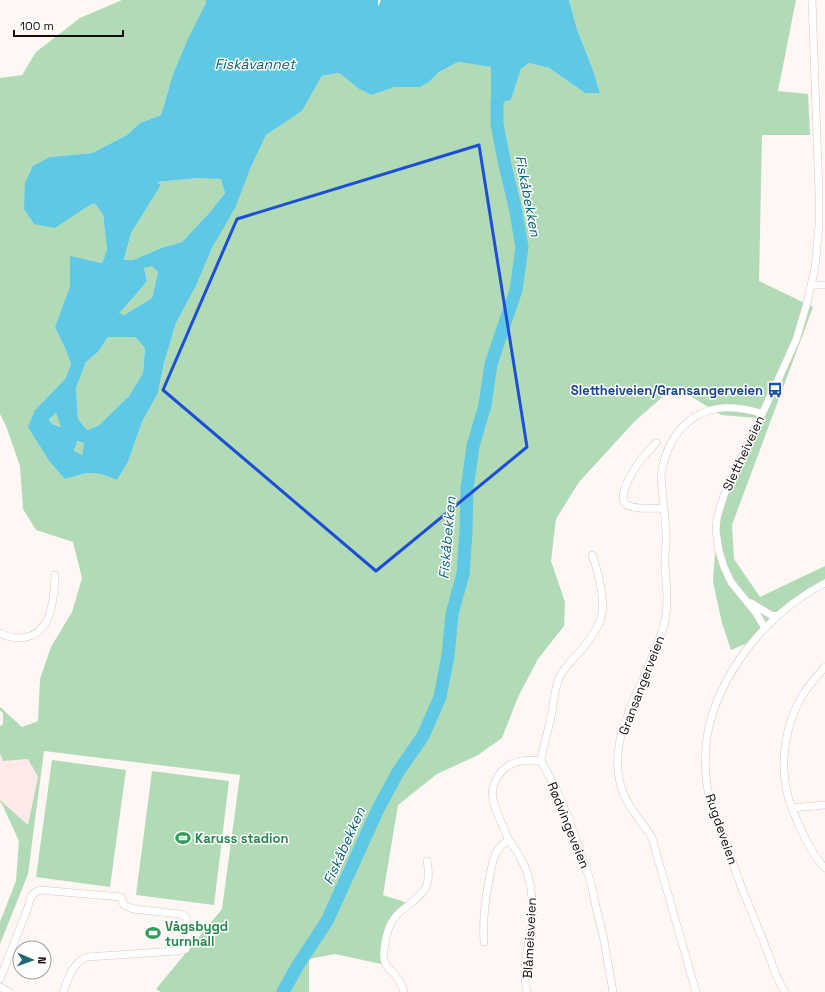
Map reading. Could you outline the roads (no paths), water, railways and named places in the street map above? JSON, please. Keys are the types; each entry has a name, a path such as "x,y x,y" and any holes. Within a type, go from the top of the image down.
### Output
{"street":[{"name":"Slettheiveien","path":"765,628 756,613 731,582 719,551 716,531 717,518 724,495 796,340 812,285 820,226 812,0"},
{"path":"812,285 825,285"},
{"name":"Gransangerveien","path":"696,992 652,838 626,801 621,787 618,769 618,752 623,726 650,663 665,621 667,603 665,567 666,533 661,474 662,466 670,444 682,428 696,416 713,409 745,409 762,414"},
{"path":"656,443 645,454 635,468 626,485 623,498 624,502 631,507 664,508"},
{"path":"541,762 551,719 555,692 560,678 563,671 582,650 594,633 602,617 601,595 592,555"},
{"path":"0,633 13,638 19,638 33,635 39,631 44,625 50,612 55,575"},
{"name":"Rugdeveien","path":"784,992 721,832 708,787 705,767 706,750 710,722 720,694 738,662 750,645 777,616 806,594 825,583"},
{"name":"Slettheiveien","path":"744,598 757,607 777,616"},
{"path":"825,667 802,696 786,737 785,747 787,792 792,808 807,843 825,868"},
{"name":"Blåmeisveien","path":"527,992 525,970 532,922 533,899 531,887 525,866 509,840 494,808 492,790 499,774 505,767 513,762 528,760 541,762"},
{"name":"Rødvingeveien","path":"541,762 556,789 569,819 591,883 603,935 613,992"},
{"path":"792,808 825,805"},
{"path":"484,942 484,912 492,865 495,853 500,846 509,840"},
{"path":"404,992 400,982 385,965 384,953 386,940 392,921 426,889 429,873 427,861"},
{"path":"0,979 28,907 30,896 40,890 121,897 124,905 133,910 180,914 186,917 188,940 186,949 177,951 88,957 77,963 63,992"},
{"path":"0,987 8,992"}],"water":[{"name":"Fiskåvannet","path":"206,0 378,0 378,6 381,0 569,0 577,29 600,93 585,93 549,68 529,63 521,69 511,100 501,103 491,99 491,67 458,62 439,72 428,83 420,87 395,87 372,95 359,89 339,73 322,76 302,111 266,135 250,169 235,208 213,246 196,286 176,323 164,363 158,393 142,422 128,462 117,480 101,474 87,473 65,479 50,462 28,427 35,410 65,379 71,364 55,327 70,286 70,256 102,263 107,250 103,214 94,203 55,228 34,224 24,209 25,183 33,166 50,157 92,153 127,135 140,123 161,115 173,74 206,3","holes":["199,178 221,179 225,193 210,212 182,242 161,248 133,260 124,260 131,233 161,185 157,182","152,266 158,272 152,298 124,315 119,313 147,281 144,268","108,337 135,337 145,348 143,373 129,396 98,426 87,430 78,419 76,388 86,362 98,352","56,413 61,427 52,424 49,419","77,441 84,443 82,455 74,451"]}],"waterway":[{"name":"Fiskåbekken","path":"283,992 298,965 327,921 378,809 398,772 423,736 440,697 448,656 452,614 463,574 467,489 473,446 485,405 491,364 516,290 522,247 497,124 497,102"}],"place":[{"name":"Slettheiveien/Gransangerveien","path":"775,390"},
{"name":"Karuss stadion","path":"183,838"},
{"name":"Vågsbygd turnhall","path":"153,933"}]}
